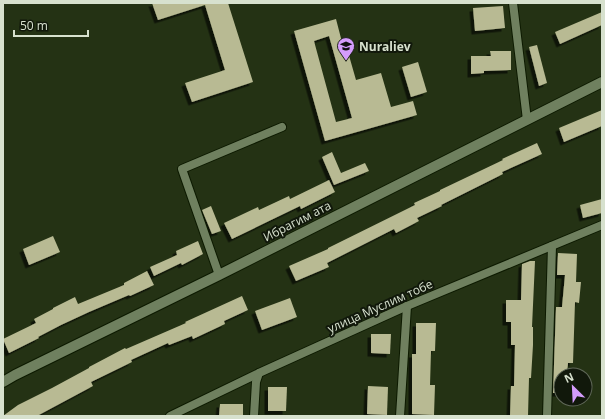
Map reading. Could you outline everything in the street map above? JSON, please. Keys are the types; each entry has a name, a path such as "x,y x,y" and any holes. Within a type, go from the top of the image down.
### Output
{"street":[{"path":"513,3 527,120"},
{"name":"Ибрагим ата","path":"3,382 602,82"},
{"path":"219,275 182,169 282,127"},
{"name":"улица Муслим тобе","path":"170,416 259,373 408,306 602,226"},
{"path":"547,416 552,246"},
{"path":"400,416 408,306"},
{"path":"254,416 256,382 259,373"}],"building":[{"path":"152,3 228,3 253,82 192,102 185,83 225,70 205,5 158,20"},
{"path":"503,6 505,28 475,31 473,8"},
{"path":"602,12 602,25 560,44 555,32"},
{"path":"336,19 343,46 346,45 356,80 381,73 391,107 413,101 417,115 325,141 294,31","holes":["329,36 352,118 336,122 314,41"]},
{"path":"537,45 547,83 539,86 529,47"},
{"path":"490,51 511,51 511,70 484,71 484,73 471,74 471,56 491,56"},
{"path":"418,62 427,92 411,97 402,67"},
{"path":"602,110 602,126 564,142 559,128"},
{"path":"537,143 542,154 502,172 503,174 441,205 442,206 417,218 419,221 396,233 394,229 327,263 329,267 296,281 289,266 328,249 415,205 414,203"},
{"path":"332,152 341,173 365,163 369,171 334,185 322,157"},
{"path":"329,180 335,192 301,209 300,206 232,239 224,223 258,207 259,210 289,196 290,199"},
{"path":"602,199 602,213 583,218 580,205"},
{"path":"211,206 221,231 212,234 202,210"},
{"path":"53,236 60,252 29,265 23,249"},
{"path":"198,241 203,254 182,265 181,263 154,276 150,267 177,255 176,251"},
{"path":"558,253 577,254 576,282 581,282 579,303 575,302 573,363 568,363 568,367 554,367 556,307 562,307 565,275 557,275"},
{"path":"535,261 532,327 533,345 531,378 529,378 528,416 510,416 511,386 514,386 515,345 511,345 511,322 506,322 506,300 521,300 522,264"},
{"path":"147,271 154,285 61,325 9,353 3,339 36,323 34,319 75,297 78,304 124,285 124,283"},
{"path":"242,296 248,310 224,321 225,324 193,339 192,336 169,345 168,343 131,360 132,362 91,382 93,386 37,416 3,416 18,405 125,348 126,349 186,323 185,322"},
{"path":"290,298 297,317 262,330 255,311"},
{"path":"416,323 436,323 435,351 431,351 430,385 435,385 434,415 412,414 412,354 416,354"},
{"path":"371,334 391,334 390,354 371,353"},
{"path":"368,386 388,387 387,415 367,414"},
{"path":"268,387 287,387 286,411 268,411"},
{"path":"220,404 243,404 243,416 219,416"}],"place":[{"name":"Nuraliev","path":"346,61"}]}
